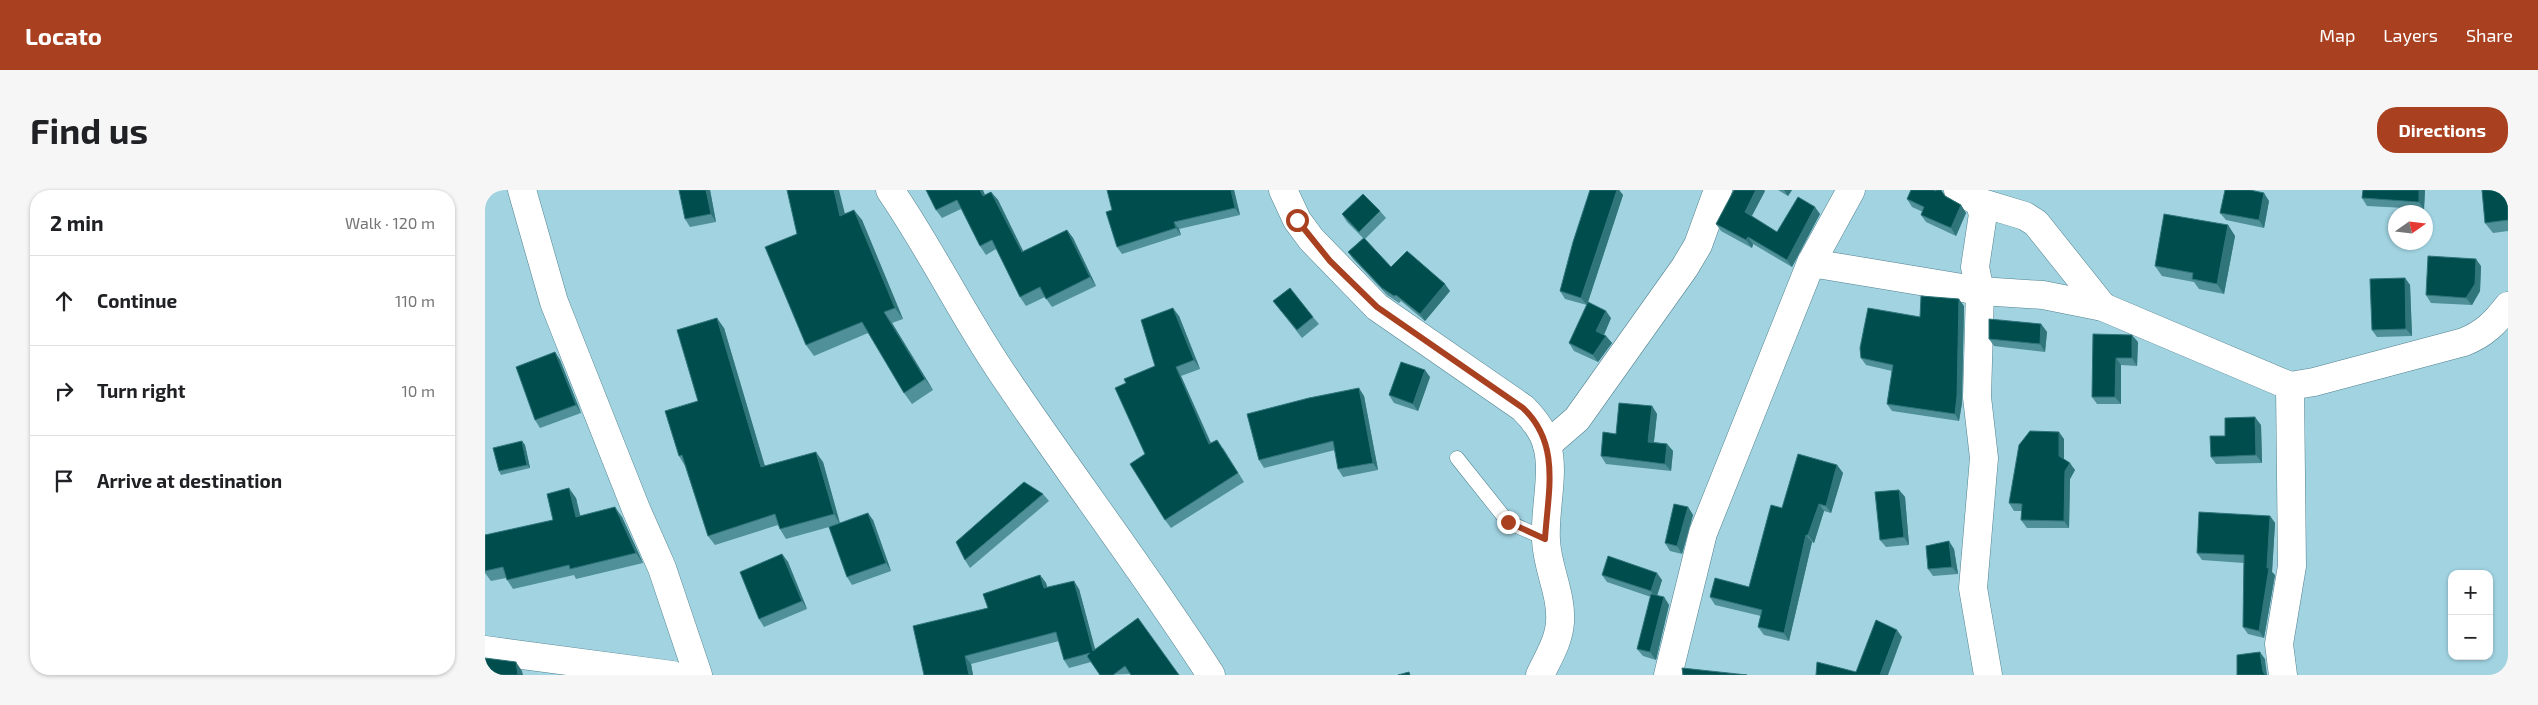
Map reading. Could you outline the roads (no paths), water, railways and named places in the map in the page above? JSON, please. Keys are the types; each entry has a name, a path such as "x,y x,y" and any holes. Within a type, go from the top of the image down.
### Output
{"street":[{"path":"521,190 554,302 636,509 662,568 698,675"},
{"path":"890,190 999,368 1081,490 1175,619 1211,675"},
{"path":"1283,190 1297,220 1311,239 1377,307 1523,408 1535,420 1547,445 1549,474 1545,539 1559,608 1560,622 1557,640 1540,675"},
{"path":"1547,445 1577,419 1685,268 1698,245 1718,190"},
{"path":"1668,675 1703,533 1811,263 1851,190"},
{"path":"1969,196 1983,214 1976,258 1980,291 1977,397 1984,458 1973,588 1988,675"},
{"path":"1969,196 2025,216 2036,223 2103,307"},
{"path":"1811,263 1980,291 2043,295 2103,307 2290,386 2314,382 2464,342 2479,336 2493,325 2508,306"},
{"path":"2283,675 2279,644 2292,566 2290,386"},
{"path":"485,650 672,675"}],"lane":[{"path":"1457,458 1508,522 1545,539"}]}
